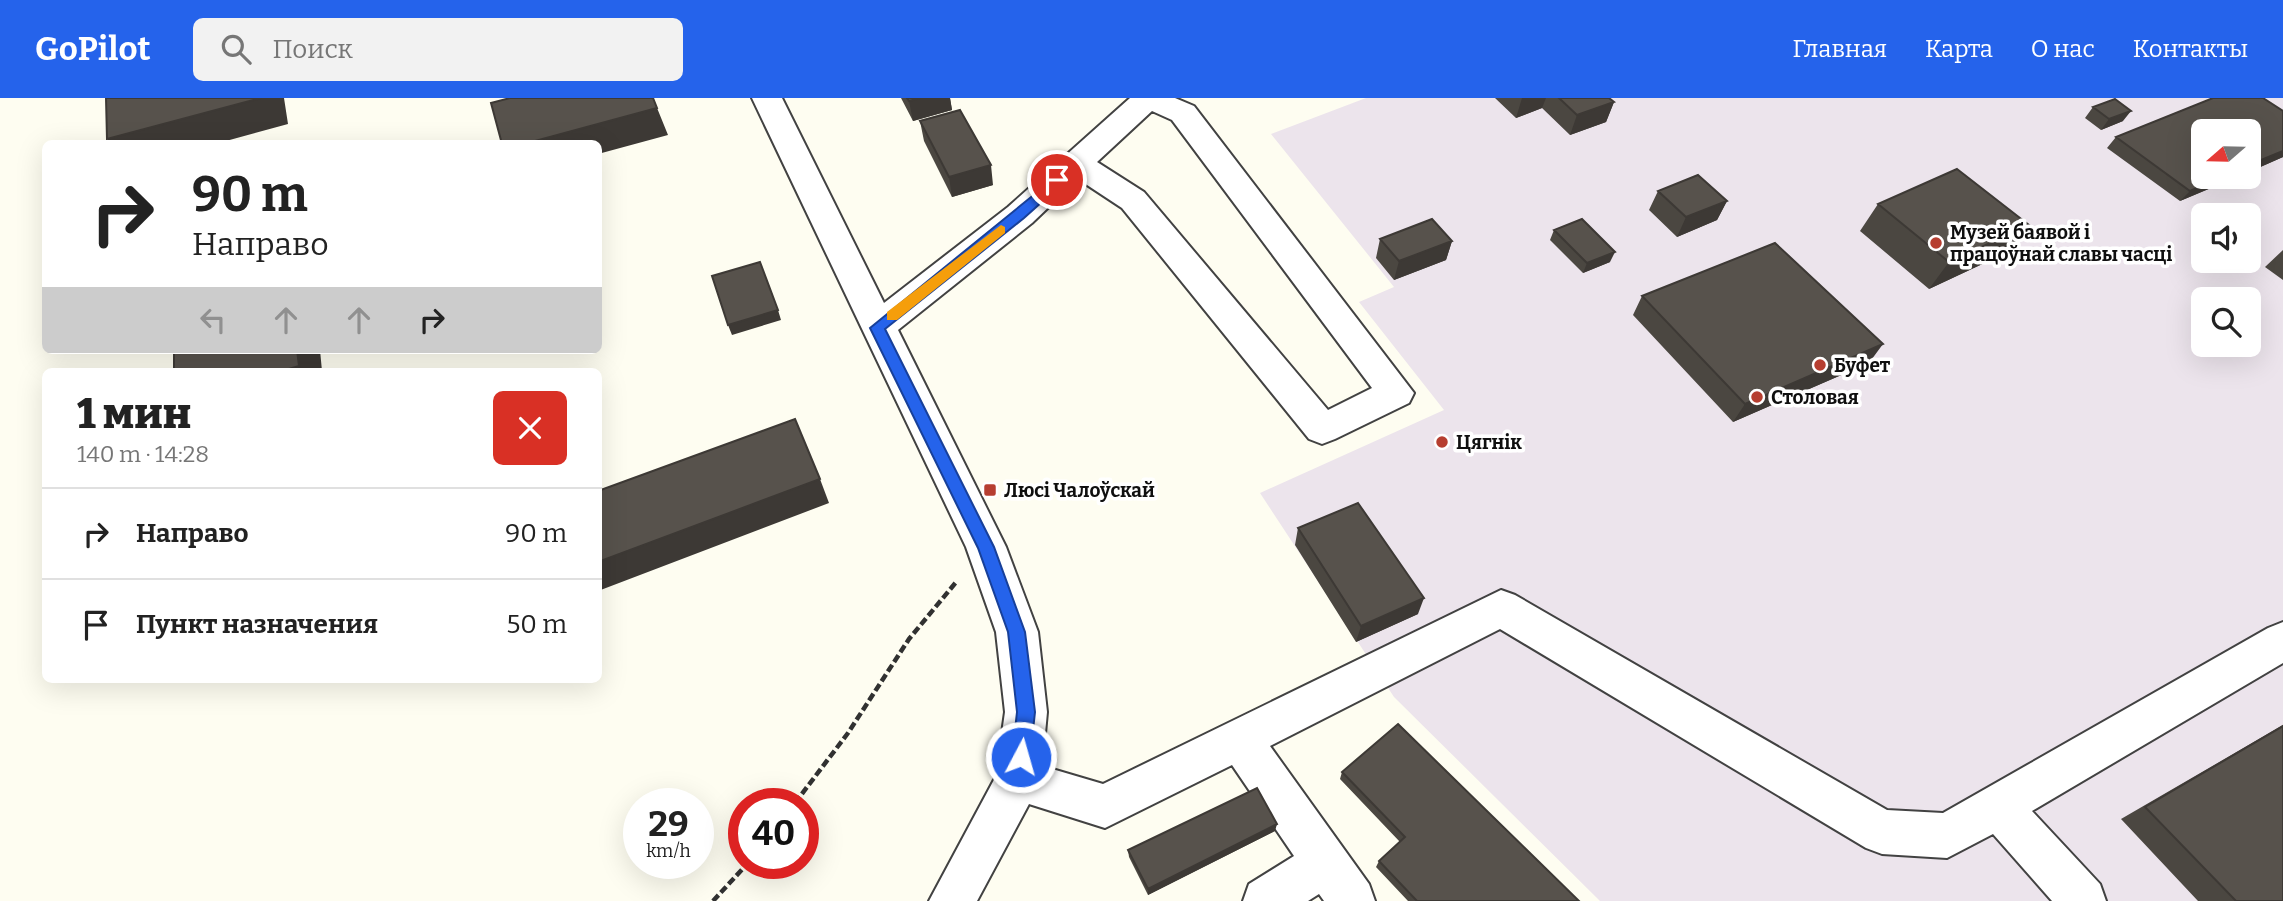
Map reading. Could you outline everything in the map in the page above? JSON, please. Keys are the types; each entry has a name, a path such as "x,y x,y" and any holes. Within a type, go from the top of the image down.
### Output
{"street":[{"path":"767,98 986,547 1017,632 1026,712 1018,780 952,901"},
{"path":"877,328 1020,215 1076,163 1148,98 1183,113 1396,393 1322,429 1133,200 1076,163"},
{"path":"1018,780 1105,806 1501,608 1882,832 1947,836 2283,642"},
{"path":"1239,739 1352,901"},
{"path":"1999,807 2083,901"},
{"path":"1266,901 1325,863"}],"path":[{"path":"806,788 848,733 909,639 986,547"},
{"path":"713,901 733,879"}],"shaded area":[{"path":"1366,98 2283,98 2283,901 1600,901 1394,697 1260,493 1444,410 1359,302 1394,287 1271,134"}],"building":[{"path":"106,98 261,98 107,139"},
{"path":"510,98 653,98 657,108 539,140 501,140 491,103"},
{"path":"1559,98 1609,98 1614,102 1577,115"},
{"path":"2213,98 2263,98 2283,111 2283,151 2261,160 2261,119 2191,119 2191,189 2195,189 2190,191 2116,137"},
{"path":"2115,99 2131,111 2109,119 2093,107"},
{"path":"960,110 991,165 949,177 920,121"},
{"path":"1957,169 2029,225 1949,262 1878,204"},
{"path":"1698,175 1727,201 1686,217 1658,191"},
{"path":"1432,219 1452,241 1399,261 1380,239"},
{"path":"1582,219 1615,252 1587,263 1554,230"},
{"path":"1775,243 1883,344 1745,404 1642,296"},
{"path":"760,262 778,310 728,325 712,276"},
{"path":"174,354 298,354 299,366 292,368 174,368"},
{"path":"795,419 820,479 602,561 602,490"},
{"path":"1358,503 1424,598 1361,626 1298,528"},
{"path":"1398,724 1579,901 1417,901 1379,861 1405,837 1342,772"},
{"path":"2283,726 2283,901 2236,901 2145,807"},
{"path":"1257,788 1277,824 1148,889 1128,850"}],"slow traffic":[{"path":"892,316 1001,230"}],"place":[{"name":"Музей баявой і працоўнай славы часці","path":"1936,243"},
{"name":"Буфет","path":"1820,365"},
{"name":"Столовая","path":"1757,397"},
{"name":"Цягнік","path":"1442,442"},
{"name":"Люсі Чалоўскай","path":"990,490"}],"route":[{"path":"1021,757 1026,712 1017,632 986,547 877,328 1020,215 1057,180"}]}
